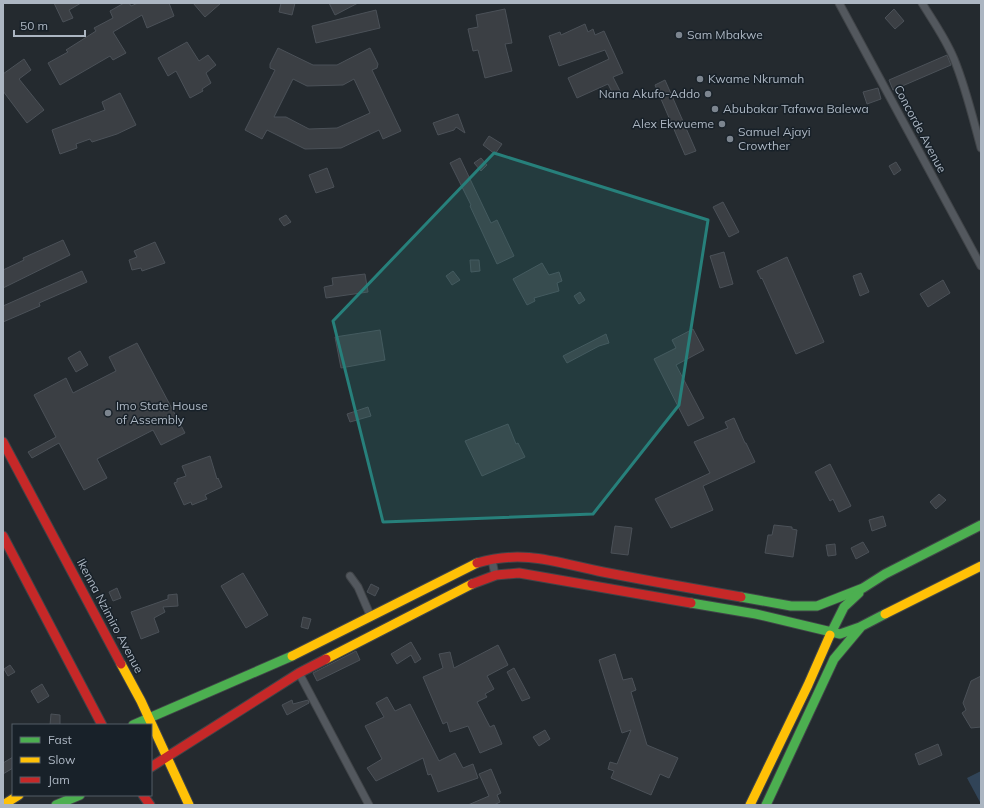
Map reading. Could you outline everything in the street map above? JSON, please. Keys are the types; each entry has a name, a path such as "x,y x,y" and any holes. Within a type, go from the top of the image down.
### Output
{"street":[{"name":"Concorde Avenue","path":"839,3 981,266"},
{"path":"922,3 944,37 954,59 966,93 981,148"},
{"name":"Ikenna Nzimiro Avenue","path":"3,442 141,700 152,724"},
{"path":"135,724 148,717 273,665 372,617 446,576 478,562 507,557 538,557 602,572 810,607 823,605 863,588 885,574 981,525"},
{"path":"3,536 101,724"},
{"path":"492,560 495,575"},
{"path":"152,766 300,673 480,580 495,575 510,572 525,574 756,614 840,634 860,627 981,566"},
{"path":"350,576 358,586 372,617"},
{"path":"750,805 808,685 830,632 844,607 863,588"},
{"path":"766,805 834,659 860,627"},
{"path":"300,673 369,805"},
{"name":"Ikenna Nzimiro Avenue","path":"152,725 169,757 189,805"},
{"path":"3,805 17,796"},
{"path":"56,805 78,796"},
{"path":"144,796 150,805"}],"highlighted area":[{"path":"494,153 708,220 679,405 593,514 383,522 333,321"}],"water":[{"path":"981,771 981,804 967,778"}],"building":[{"path":"54,3 81,3 69,10 73,18 63,22"},
{"path":"124,3 129,3 131,6 138,3 169,3 174,16 147,28 142,15 113,32 126,53 113,60 110,56 60,85 48,63 68,52 66,50 96,31 94,28 113,18 110,11"},
{"path":"193,3 221,3 205,17"},
{"path":"281,3 295,3 292,15 279,12"},
{"path":"329,3 358,3 335,15"},
{"path":"505,9 512,43 505,44 512,71 485,78 478,50 473,51 468,29 478,27 476,15"},
{"path":"894,9 904,21 895,29 885,18"},
{"path":"376,10 380,28 316,43 312,26"},
{"path":"585,24 588,32 593,29 595,35 604,31 623,73 613,77 620,91 613,94 608,84 577,98 568,78 609,59 605,50 559,66 549,36 560,32 561,35"},
{"path":"187,42 199,61 208,55 216,65 206,73 211,83 202,89 203,91 190,98 176,71 168,76 158,58"},
{"path":"278,48 313,65 337,65 370,48 378,64 377,68 372,70 401,131 383,139 379,130 341,148 305,149 267,130 262,139 245,130 275,70 270,68 270,64","holes":["293,79 307,86 343,85 354,79 370,113 337,128 309,129 286,117 274,117"]},
{"path":"947,55 951,65 893,90 889,80"},
{"path":"24,59 31,70 19,79 44,110 27,123 3,91 3,74"},
{"path":"665,80 696,151 685,155 655,85"},
{"path":"878,88 881,99 867,104 863,92"},
{"path":"120,93 136,125 117,134 92,142 90,139 76,144 77,148 60,154 52,130 105,110 102,102"},
{"path":"458,114 465,133 456,127 454,130 438,135 433,123"},
{"path":"489,136 502,144 495,154 483,145"},
{"path":"460,158 491,223 497,220 514,256 497,264 470,206 471,205 450,163"},
{"path":"481,158 487,165 481,171 474,163"},
{"path":"896,162 901,170 894,175 889,166"},
{"path":"327,168 334,187 316,193 309,175"},
{"path":"723,202 739,232 729,237 713,207"},
{"path":"286,215 291,222 284,226 279,219"},
{"path":"63,240 70,255 3,288 3,270 24,260 23,258"},
{"path":"155,242 165,263 142,271 141,268 132,270 129,260 137,257 134,251"},
{"path":"724,252 733,284 720,288 710,256"},
{"path":"787,257 824,342 796,354 762,278 761,279 757,271"},
{"path":"470,260 479,260 480,271 471,272"},
{"path":"542,263 549,275 559,272 562,281 557,283 559,291 534,298 535,301 527,305 513,279"},
{"path":"82,271 87,282 39,303 40,306 3,322 3,306"},
{"path":"453,271 460,280 452,285 446,276"},
{"path":"861,273 869,292 860,296 853,276"},
{"path":"365,274 368,292 326,298 324,287 333,285 332,278"},
{"path":"943,280 950,293 928,307 920,294"},
{"path":"580,292 585,300 579,304 574,296"},
{"path":"693,329 704,350 676,365 704,418 688,426 654,359 676,348 672,340"},
{"path":"380,330 385,360 341,368 335,337"},
{"path":"606,334 609,343 599,346 567,363 563,356"},
{"name":"Imo State House of Assembly","path":"137,343 185,433 161,445 153,430 97,459 107,478 84,490 59,443 32,458 28,452 56,437 34,395 66,378 73,393 116,371 109,357"},
{"path":"80,351 88,365 76,372 68,358"},
{"path":"368,407 371,416 350,422 347,414"},
{"path":"734,418 755,462 703,486 713,510 671,528 655,499 710,473 694,442 728,428 725,422"},
{"path":"508,424 516,444 518,443 525,457 482,476 465,441"},
{"path":"210,456 217,479 218,478 222,487 205,495 207,499 192,505 191,502 184,505 174,483 177,482 177,479 186,476 182,466"},
{"path":"830,464 851,506 839,512 833,499 830,501 815,472"},
{"path":"939,494 946,500 936,509 930,502"},
{"path":"883,516 886,526 872,531 869,520"},
{"path":"774,525 792,527 792,529 797,530 793,557 765,553 768,535 772,535"},
{"path":"615,526 632,528 628,555 611,553"},
{"path":"863,542 869,552 856,559 851,548"},
{"path":"835,544 836,555 828,556 826,545"},
{"path":"243,573 268,615 246,628 221,586"},
{"path":"371,584 379,588 375,596 367,592"},
{"path":"117,588 121,598 113,601 109,592"},
{"path":"177,594 178,606 163,607 165,612 154,618 159,632 141,639 131,612 168,599 168,595"},
{"path":"303,617 311,619 308,629 301,627"},
{"path":"411,642 421,659 415,663 411,655 397,664 391,654"},
{"path":"498,645 508,665 487,676 494,689 485,694 487,697 477,702 490,727 494,725 502,744 480,753 468,726 450,732 447,722 443,724 423,677 443,668 439,654 450,652 454,668"},
{"path":"356,651 360,660 317,681 313,673"},
{"path":"615,654 623,680 632,678 636,690 631,692 647,745 678,758 669,778 660,774 651,795 611,778 614,771 608,769 610,762 617,764 631,730 622,733 599,660"},
{"path":"10,665 15,672 8,676 4,669"},
{"path":"514,668 530,698 522,701 507,672"},
{"path":"981,676 981,727 971,728 962,713 966,710 963,703 971,681"},
{"path":"42,684 49,696 38,703 31,691"},
{"path":"387,697 395,711 410,704 439,761 455,753 463,768 473,764 478,778 438,792 431,774 428,775 423,758 376,781 367,768 382,759 365,726 384,717 376,703"},
{"path":"292,700 293,704 308,700 309,703 287,715 282,705"},
{"path":"51,714 60,715 60,724 50,724"},
{"path":"545,730 550,739 539,746 533,737"},
{"path":"938,744 942,755 919,765 915,754"},
{"path":"12,758 12,769 3,774 3,763"},
{"path":"491,769 501,793 497,795 500,802 494,805 468,805 489,796 479,774"}],"traffic: fast":[{"path":"741,597 791,606 817,606 863,588 885,574 981,525"},
{"path":"830,635 844,607 859,593"},
{"path":"691,603 756,614 840,634 860,627 885,614"},
{"path":"766,805 834,659 860,628"},
{"path":"135,724 292,656"},
{"path":"56,805 78,796"}],"traffic: slow":[{"path":"292,656 477,563"},
{"path":"885,614 981,566"},
{"path":"326,659 472,584"},
{"path":"750,805 808,685 830,635"},
{"path":"121,664 152,724"},
{"path":"152,725 189,805"},
{"path":"3,805 17,796"}],"traffic: jam":[{"path":"3,442 121,664"},
{"path":"3,536 101,724"},
{"path":"477,563 510,557 526,557 741,597"},
{"path":"472,584 496,575 519,573 691,603"},
{"path":"152,766 299,673 326,659"},
{"path":"144,796 150,805"}],"place":[{"name":"Sam Mbakwe","path":"679,35"},
{"name":"Kwame Nkrumah","path":"700,79"},
{"name":"Nana Akufo-Addo","path":"708,94"},
{"name":"Abubakar Tafawa Balewa","path":"715,109"},
{"name":"Alex Ekwueme","path":"722,124"},
{"name":"Samuel Ajayi Crowther","path":"730,139"},
{"name":"Imo State House of Assembly","path":"108,413"}]}
